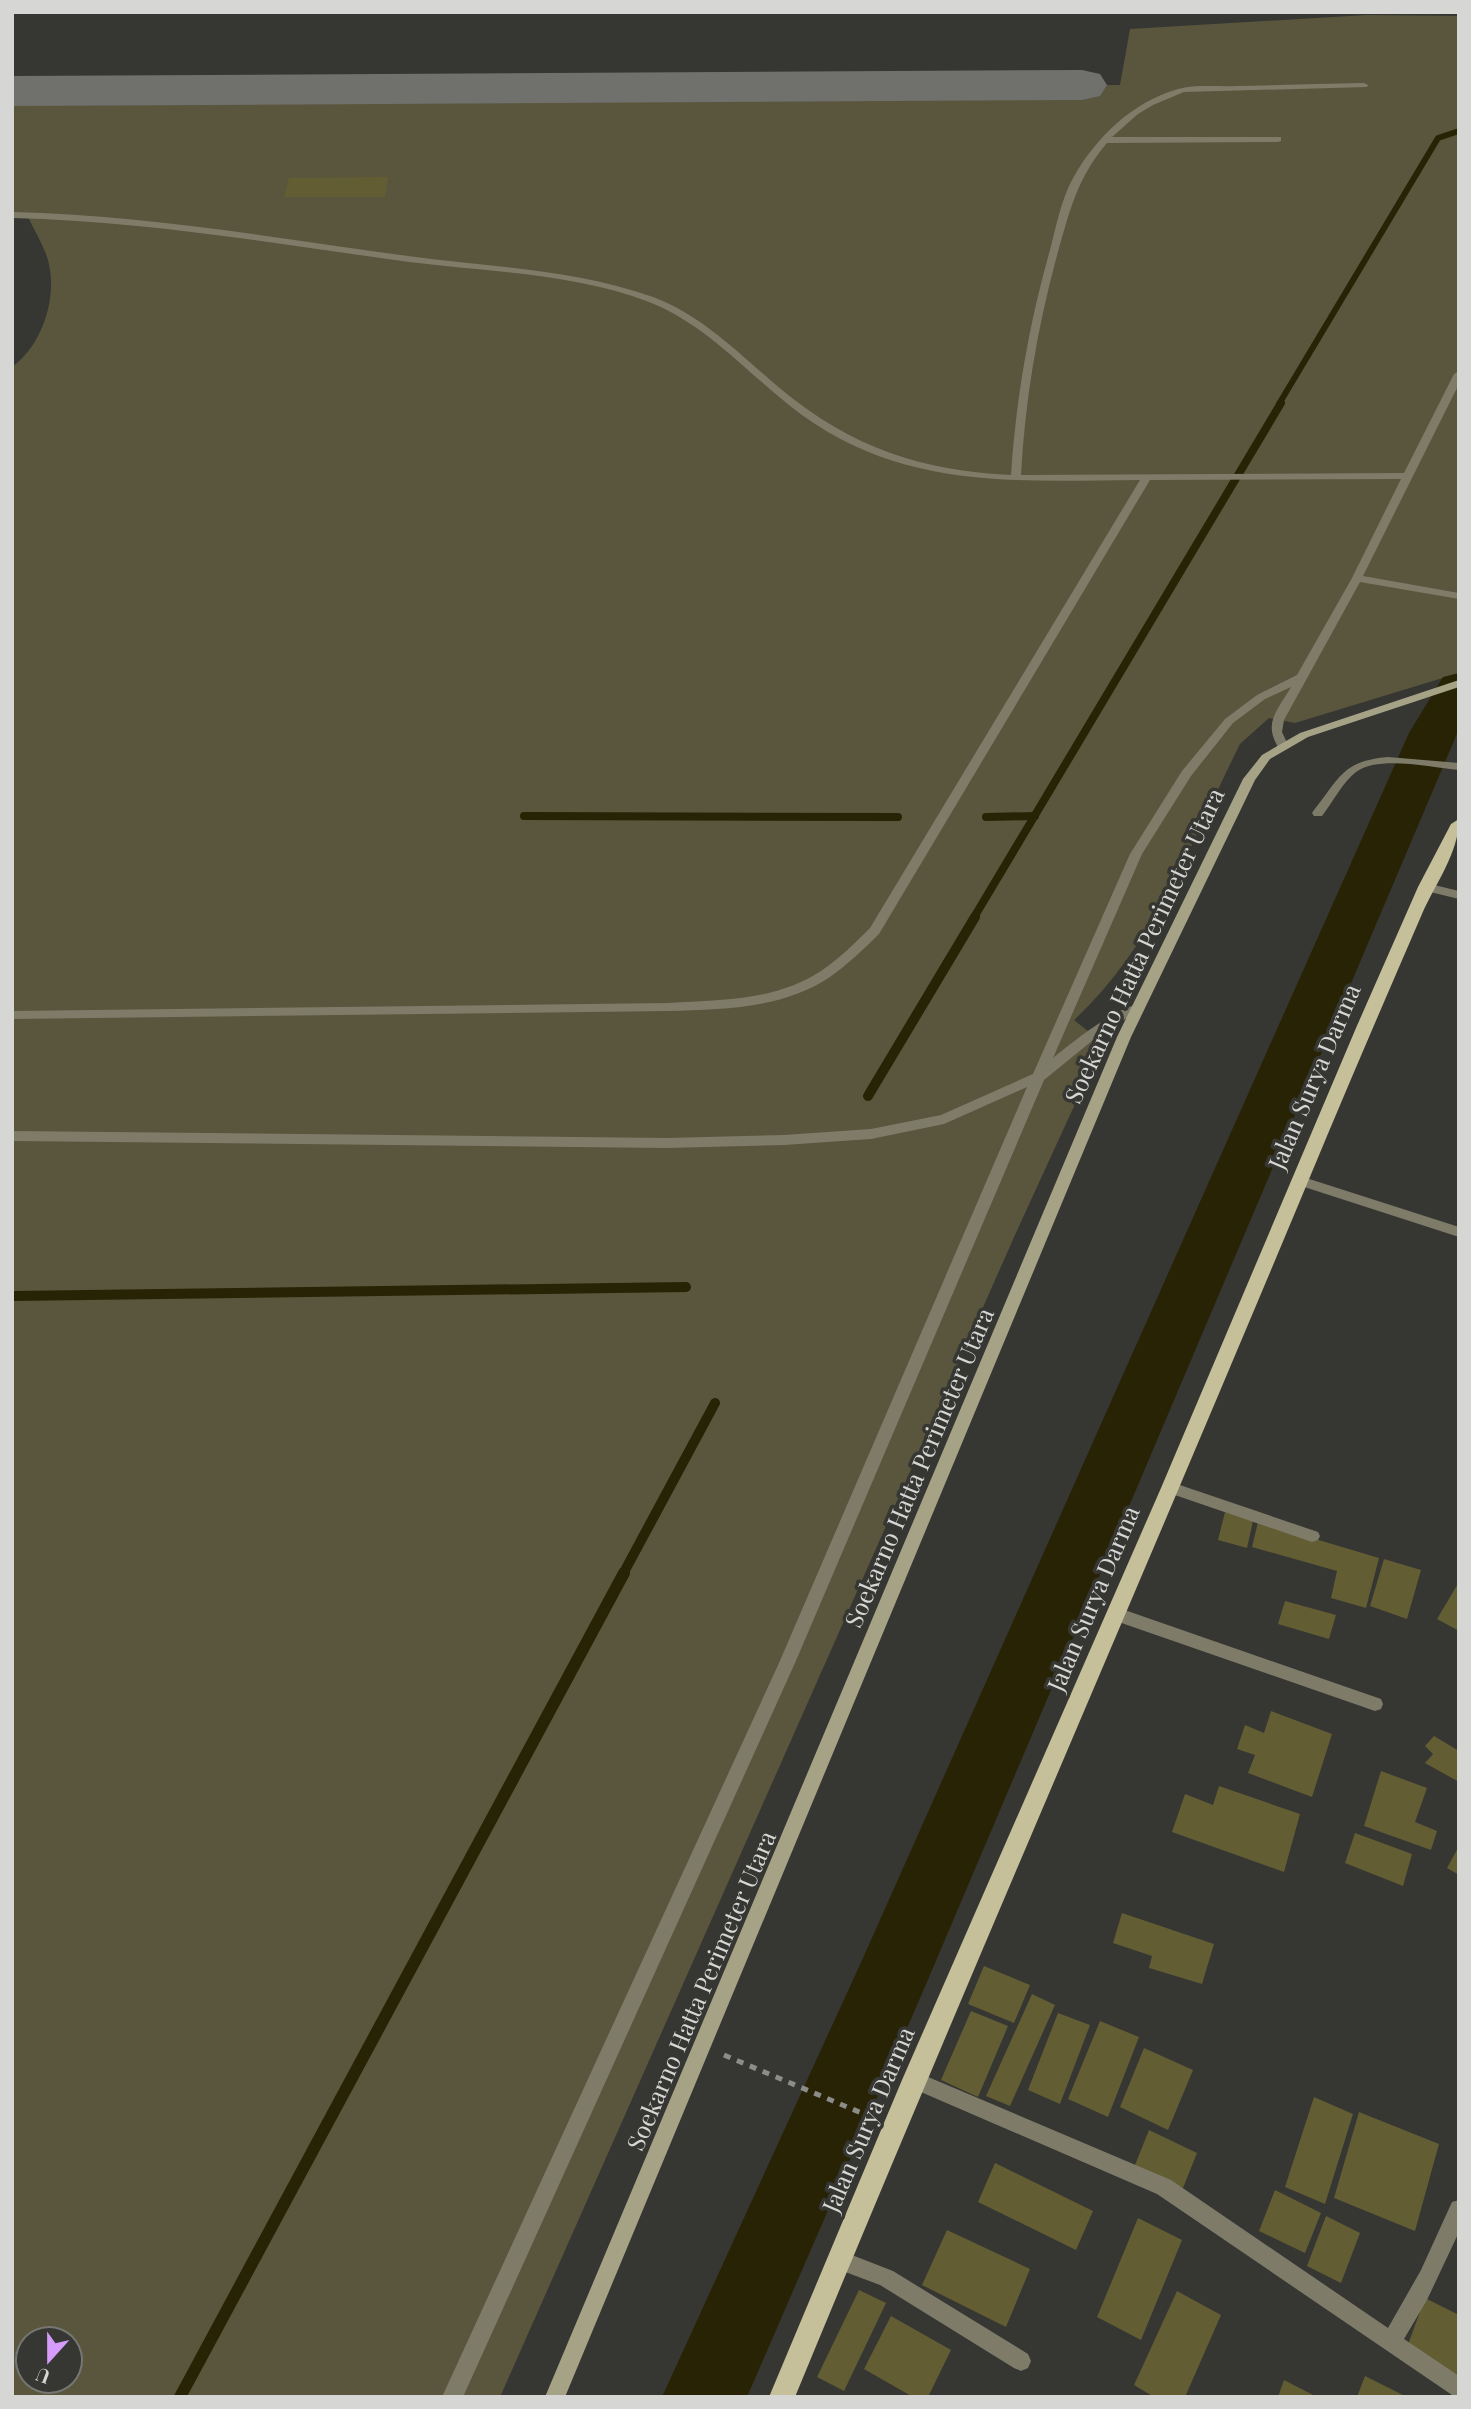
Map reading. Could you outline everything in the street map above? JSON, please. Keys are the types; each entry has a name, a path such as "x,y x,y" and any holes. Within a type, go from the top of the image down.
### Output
{"main road":[{"name":"Soekarno Hatta Perimeter Utara","path":"555,2397 1137,1008 1249,779 1266,757 1282,745 1378,708 1459,683"},
{"name":"Jalan Surya Darma","path":"782,2397 914,2080 1171,1488 1426,887 1459,824"}],"street":[{"path":"1016,478 1018,435 1029,350 1045,279 1076,181 1106,140 1142,105 1159,96 1183,90 1364,85"},
{"path":"1106,140 1278,139"},
{"path":"12,215 114,219 608,288 650,299 681,313 715,336 782,395 824,426 873,451 938,472 967,477 1016,478 1408,476"},
{"path":"1282,745 1276,732 1278,720 1357,578 1459,373"},
{"path":"12,1015 668,1007 741,1004 780,998 812,984 845,962 875,931 1148,477"},
{"path":"1357,578 1459,596"},
{"path":"452,2397 792,1650 1136,854 1186,774 1229,721 1261,697 1302,677"},
{"path":"1318,813 1352,770 1368,762 1401,761 1453,767"},
{"path":"1426,887 1459,895"},
{"path":"12,1136 653,1143 784,1140 871,1134 944,1119 1038,1077 1093,1033 1137,1008"},
{"path":"1300,1181 1459,1232"},
{"path":"1171,1488 1312,1536"},
{"path":"1116,1614 1375,1704"},
{"path":"914,2080 1164,2187 1459,2388"},
{"path":"1391,2341 1436,2262 1459,2209"},
{"path":"839,2260 886,2278 1021,2361"}],"path":[{"path":"704,2046 860,2113"}],"shaded area":[{"path":"1367,15 1459,16 1459,673 1295,723 1269,718 1240,744 1188,854 1149,926 1127,960 1074,1020 1103,1043 1015,1235 500,2397 12,2397 12,367 33,345 41,331 50,300 51,284 46,254 27,215 12,215 12,91 1120,85 1130,29"}],"building":[{"path":"388,177 385,197 284,197 289,178"},
{"path":"1225,1512 1253,1521 1247,1548 1218,1540"},
{"path":"1258,1522 1379,1558 1366,1608 1331,1598 1337,1571 1252,1547"},
{"path":"1384,1559 1421,1570 1407,1619 1370,1606"},
{"path":"1459,1582 1459,1631 1437,1619"},
{"path":"1285,1601 1336,1615 1329,1639 1278,1624"},
{"path":"1271,1711 1332,1734 1312,1797 1248,1773 1255,1755 1237,1749 1245,1725 1264,1733"},
{"path":"1434,1736 1459,1751 1459,1782 1425,1763 1433,1754 1425,1746"},
{"path":"1381,1771 1427,1788 1415,1822 1437,1831 1431,1850 1364,1826"},
{"path":"1219,1786 1300,1814 1284,1872 1172,1832 1185,1794 1213,1805"},
{"path":"1355,1833 1412,1854 1403,1886 1345,1863"},
{"path":"1459,1846 1459,1875 1447,1868"},
{"path":"1122,1913 1214,1944 1202,1984 1149,1968 1152,1956 1113,1943"},
{"path":"984,1966 1030,1985 1014,2023 968,2004"},
{"path":"1032,1994 1055,2005 1010,2106 986,2096"},
{"path":"971,2011 1008,2026 978,2097 941,2080"},
{"path":"1058,2013 1090,2025 1060,2104 1028,2090"},
{"path":"1100,2021 1139,2037 1108,2117 1068,2099"},
{"path":"1144,2048 1193,2070 1168,2130 1120,2107"},
{"path":"1314,2097 1353,2114 1325,2204 1285,2187"},
{"path":"1359,2112 1439,2144 1415,2231 1334,2198"},
{"path":"1149,2130 1197,2153 1183,2188 1135,2165"},
{"path":"995,2163 1093,2211 1076,2250 978,2202"},
{"path":"1275,2190 1321,2213 1305,2253 1259,2231"},
{"path":"1326,2216 1360,2233 1341,2283 1307,2266"},
{"path":"1138,2218 1182,2240 1141,2340 1097,2317"},
{"path":"947,2230 1030,2269 1006,2327 922,2285"},
{"path":"859,2290 886,2303 844,2391 817,2377"},
{"path":"1177,2291 1221,2315 1185,2397 1154,2397 1134,2385"},
{"path":"1425,2298 1459,2315 1459,2377 1406,2350"},
{"path":"891,2316 951,2350 928,2397 913,2397 864,2369"},
{"path":"1365,2376 1407,2397 1357,2397"},
{"path":"1284,2380 1317,2397 1278,2397"}],"waterway":[{"path":"1279,404 1438,138 1459,131"},
{"path":"1034,816 1281,403"},
{"path":"704,2397 889,1982 1433,733 1459,687"},
{"path":"524,816 898,817"},
{"path":"973,919 1034,816"},
{"path":"986,817 1034,816"},
{"path":"868,1096 975,917"},
{"path":"12,1296 686,1287"},
{"path":"623,1574 715,1403"},
{"path":"180,2397 624,1573"}],"taxiway":[{"path":"12,91 1082,85"}]}
